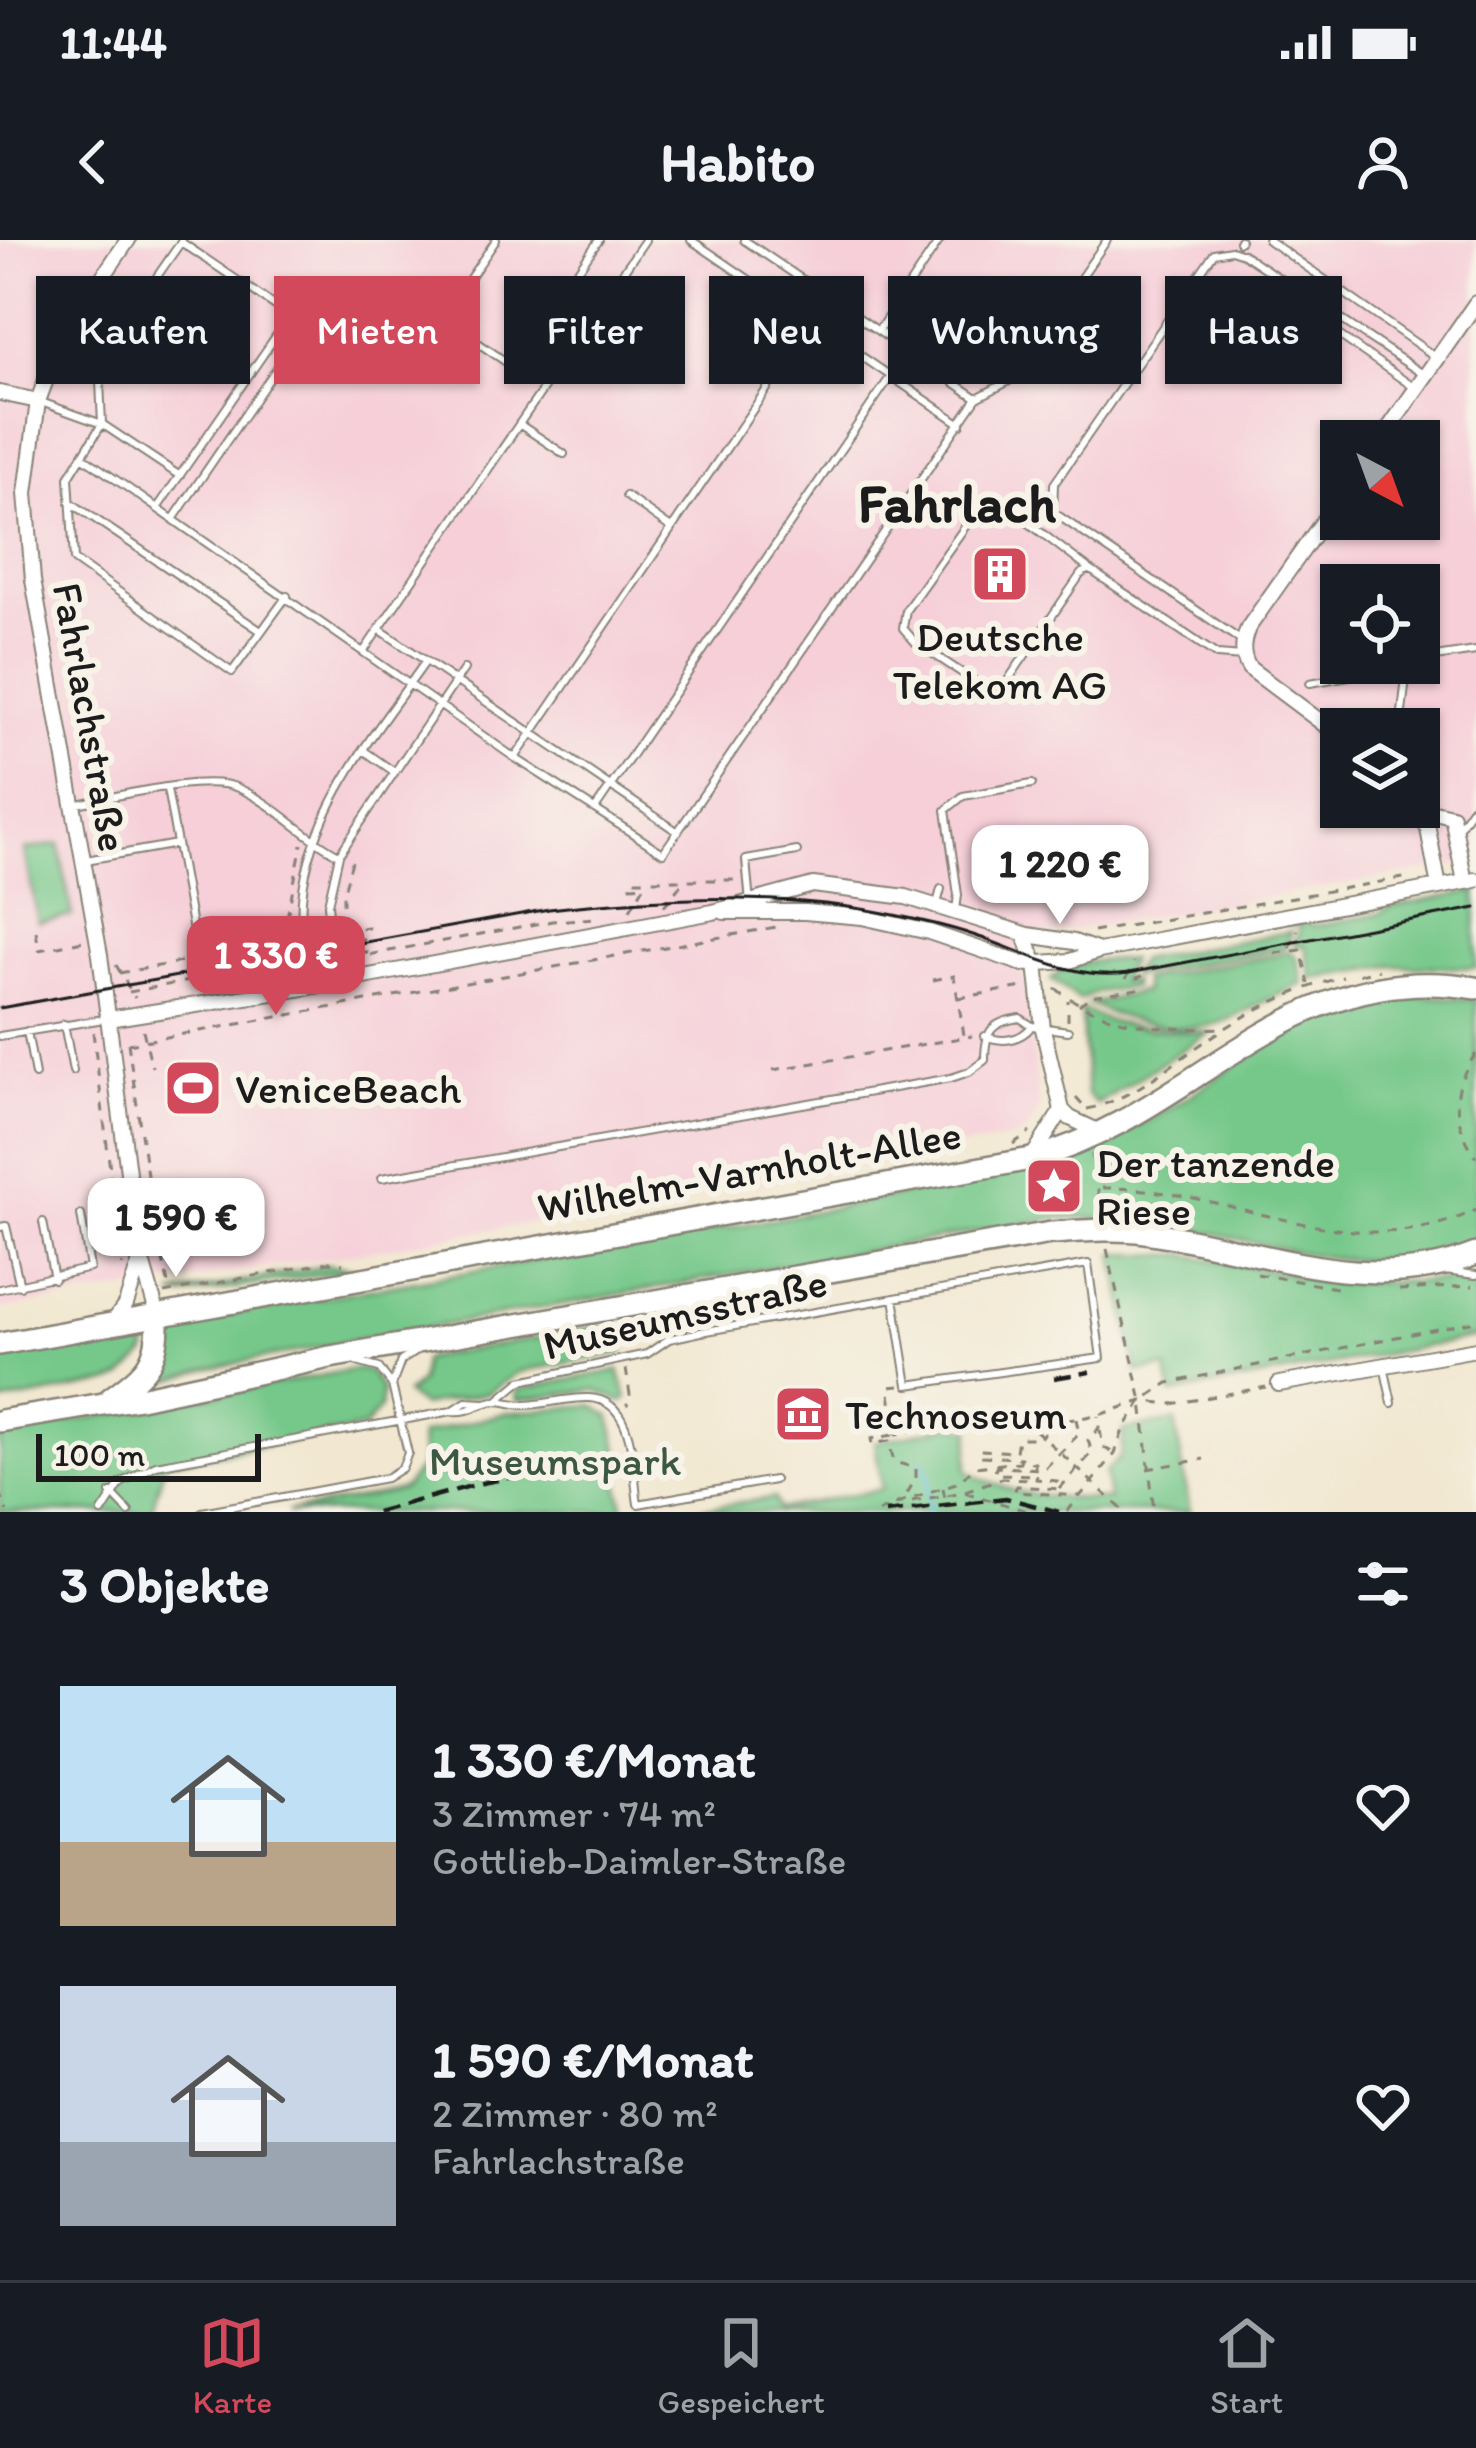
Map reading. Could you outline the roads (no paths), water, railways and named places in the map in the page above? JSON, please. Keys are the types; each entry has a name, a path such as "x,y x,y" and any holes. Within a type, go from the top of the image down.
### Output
{"main road":[{"name":"Wilhelm-Varnholt-Allee","path":"0,1344 1031,1159 1096,1136 1300,1012 1350,993 1394,984 1431,982 1476,988"},
{"path":"0,1420 330,1357 989,1243 1105,1230 1146,1232 1339,1271 1379,1274 1430,1268 1476,1254"},
{"path":"104,1403 140,1377 152,1362 159,1342 158,1316"}],"street":[{"name":"Fahrlachstraße","path":"128,240 56,353 38,401 26,493 33,580 97,939 100,1020 141,1258 158,1316"},
{"path":"1395,420 1476,302"},
{"path":"0,393 38,401"},
{"path":"1320,526 1248,628 1243,650 1250,668 1320,721"},
{"path":"752,906 894,923 1023,964 1036,964 1070,961 1099,950 1437,879 1470,881 1452,816 1441,814 1428,830 1437,879"},
{"path":"100,1020 310,988 334,975 752,906 813,884 863,889 1099,950"},
{"path":"805,911 801,897 813,884"},
{"path":"1024,934 1036,964 1038,1027 1062,1110 1096,1136"},
{"path":"1031,1159 1062,1110"},
{"path":"112,1324 126,1304 141,1258"},
{"path":"1279,1384 1476,1349"}],"lane":[{"path":"471,276 496,240"},
{"path":"480,345 512,366 599,240"},
{"path":"364,651 645,240"},
{"path":"691,240 744,276"},
{"path":"744,240 797,276"},
{"path":"878,331 940,240"},
{"path":"82,456 515,758 663,854 977,398 1009,381 1107,240"},
{"path":"1268,240 1438,358"},
{"path":"274,305 181,242 99,360 102,424 69,477 70,502 74,560 232,672 287,596"},
{"path":"1243,650 1053,512 1054,484 1214,253 1243,254 1421,382"},
{"path":"729,276 734,269"},
{"path":"864,322 888,338"},
{"path":"1342,335 1421,382"},
{"path":"158,507 274,339"},
{"path":"174,518 274,372"},
{"path":"595,810 888,380"},
{"path":"515,758 770,384"},
{"path":"903,384 961,424"},
{"path":"956,384 977,398"},
{"path":"38,401 102,424 180,476"},
{"path":"519,424 564,454"},
{"path":"626,496 671,529"},
{"path":"1089,569 997,696 915,642 903,628 905,610 984,500 1001,502 1089,569 1217,655 1243,650"},
{"path":"70,502 261,631"},
{"path":"380,629 678,832"},
{"path":"1440,656 1476,651"},
{"path":"310,988 302,924 306,874 315,842 363,750 426,661"},
{"path":"334,975 328,922 331,884 340,855 464,669"},
{"path":"1310,683 1320,681"},
{"path":"363,750 393,771"},
{"path":"71,805 205,782 236,786 340,855"},
{"path":"955,914 958,895 946,811 963,796 1032,784"},
{"path":"167,789 195,942 328,922"},
{"path":"1455,832 1476,802"},
{"path":"82,861 177,844"},
{"path":"752,906 746,860 797,851"},
{"path":"936,907 940,890"},
{"path":"382,1178 951,1078 986,1060 986,1036 992,1025 1006,1020 1020,1018 1038,1027 1068,1031"},
{"path":"0,1036 100,1020"},
{"path":"64,1024 73,1071"},
{"path":"986,1036 999,1042 1038,1027"},
{"path":"27,1031 35,1075"},
{"path":"131,1196 172,1189"},
{"path":"0,1289 90,1268 81,1215"},
{"path":"43,1222 54,1279"},
{"path":"0,1227 6,1226 20,1286"},
{"name":"Museumsstraße","path":"497,1401 521,1381 646,1354 670,1339 894,1298 1088,1264 1101,1358 908,1385 894,1298"},
{"path":"1430,1268 1476,1275"},
{"path":"392,1385 401,1361 440,1338"},
{"path":"202,1512 386,1478 402,1468 408,1453 392,1385 379,1368 330,1357"},
{"path":"1384,1366 1392,1403"},
{"name":"Museumsstraße","path":"111,1493 132,1475 156,1465 452,1411 466,1402 522,1406 586,1397 609,1401 620,1409 638,1504 774,1480"},
{"path":"102,1512 111,1493 129,1512"}],"waterway":[{"path":"923,1461 929,1512"}],"tram line":[{"path":"0,1008 549,909 636,902 768,900 856,908 944,926 1068,969 1108,974 1476,908"}],"railway":[{"path":"1054,1378 1090,1372"},
{"path":"376,1512 482,1483 637,1454"},
{"path":"885,1512 1006,1498 1059,1512"}],"place":[{"name":"Deutsche Telekom AG","path":"1000,574"},
{"name":"VeniceBeach","path":"193,1088"},
{"name":"Der tanzende Riese","path":"1054,1186"},
{"name":"Technoseum","path":"803,1414"}],"district":[{"name":"Fahrlach","path":"957,503"}],"park label":[{"name":"Museumspark","path":"555,1460"}]}
